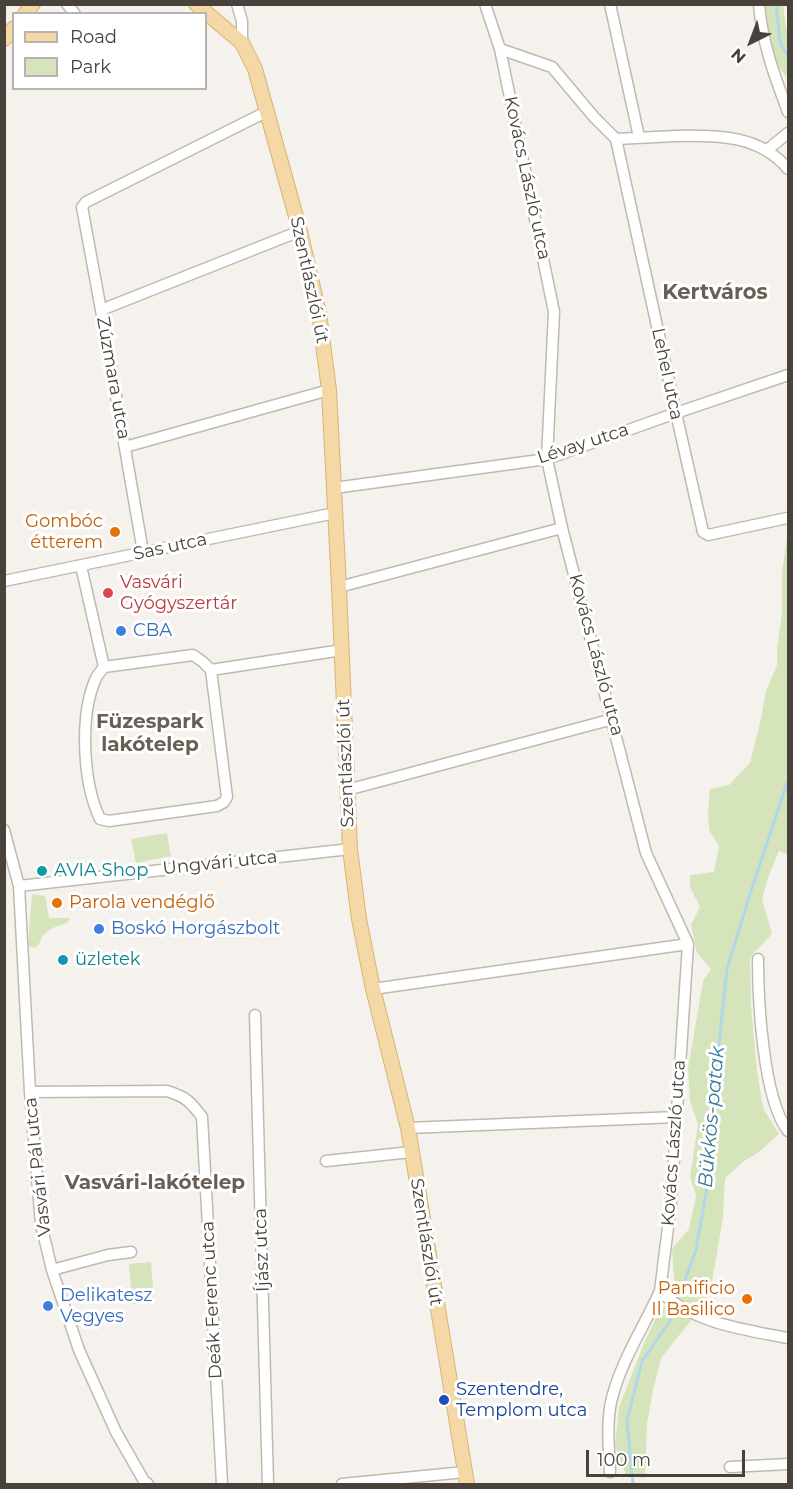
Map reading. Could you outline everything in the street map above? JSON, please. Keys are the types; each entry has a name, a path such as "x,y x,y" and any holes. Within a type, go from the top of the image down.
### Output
{"main road":[{"name":"Szentlászlói út","path":"207,14 242,44 255,69 300,231 319,313 328,390 334,488 350,849 359,919 373,989 408,1128 466,1479"}],"street":[{"name":"Szentlászlói út","path":"237,4 242,21 242,44"},
{"name":"Kovács László utca","path":"485,4 500,49 554,312 547,459 562,528 646,853 688,944 664,1295 627,1358 612,1400 609,1430 610,1472"},
{"path":"610,4 639,137"},
{"path":"759,4 761,28 772,71 789,112"},
{"path":"500,49 552,67 594,117 616,139 716,136 748,142 766,150 789,170"},
{"name":"Zúzmara utca","path":"143,552 82,207 83,204 268,111"},
{"path":"766,150 789,133"},
{"name":"Lehel utca","path":"616,139 704,532 708,535 787,518"},
{"path":"101,310 300,231"},
{"name":"Lévay utca","path":"334,488 547,459 789,375"},
{"path":"125,447 328,390"},
{"name":"Sas utca","path":"4,581 335,513"},
{"path":"339,587 562,528"},
{"path":"81,566 104,667"},
{"path":"211,670 342,650"},
{"path":"193,655 211,670 227,797 224,802 217,806 109,821 100,819 94,807 85,741 86,712 96,677 104,667 193,655"},
{"path":"347,790 613,719"},
{"name":"Vasvári Pál utca","path":"4,830 19,886 30,1092 41,1224 52,1270 79,1350 116,1432 148,1485"},
{"name":"Ungvári utca","path":"19,886 350,849"},
{"path":"373,989 688,944"},
{"path":"758,959 766,1062 775,1103 789,1131"},
{"name":"Íjász utca","path":"255,1015 268,1485"},
{"name":"Deák Ferenc utca","path":"30,1092 167,1091 182,1096 202,1117 222,1485"},
{"path":"408,1128 676,1117"},
{"path":"327,1161 411,1152"},
{"path":"52,1270 131,1252"},
{"path":"664,1295 701,1317 750,1331 789,1338"},
{"path":"730,1467 789,1464"},
{"path":"342,1485 466,1479"}],"green space":[{"path":"765,5 783,5 788,33 788,78 776,61 766,27"},
{"path":"788,530 788,855 779,851 762,899 772,934 750,957 751,1005 763,1108 779,1134 725,1178 723,1217 711,1288 704,1304 661,1358 647,1424 645,1478 626,1475 615,1445 619,1407 657,1316 675,1292 672,1249 689,1229 696,1196 690,1177 698,1124 690,1101 688,1069 703,981 711,969 697,953 691,925 700,907 690,887 690,875 714,872 719,846 709,830 710,789 729,785 750,763 766,691 777,665 782,613 782,573"},
{"path":"167,833 171,856 136,863 131,839"},
{"path":"32,894 45,896 49,918 70,918 67,923 46,933 39,945 34,948 28,945"},
{"path":"151,1262 154,1302 132,1304 129,1264"}],"waterway":[{"name":"Bükkös-patak","path":"776,4 780,42 788,56"},
{"name":"Bükkös-patak","path":"633,1484 627,1421 642,1361 670,1321 696,1250 714,1148 716,1072 727,969 788,780"}],"place":[{"name":"Gombóc étterem","path":"115,532"},
{"name":"Vasvári Gyógyszertár","path":"108,593"},
{"name":"CBA","path":"121,631"},
{"name":"AVIA Shop","path":"42,871"},
{"name":"Parola vendéglő","path":"57,903"},
{"name":"Boskó Horgászbolt","path":"99,929"},
{"name":"üzletek","path":"63,960"},
{"name":"Panificio Il Basilico","path":"747,1299"},
{"name":"Delikatesz Vegyes","path":"48,1306"},
{"name":"Szentendre, Templom utca","path":"444,1400"}],"district":[{"name":"Kertváros","path":"715,293"},
{"name":"Füzespark lakótelep","path":"150,734"},
{"name":"Vasvári-lakótelep","path":"155,1183"}]}
